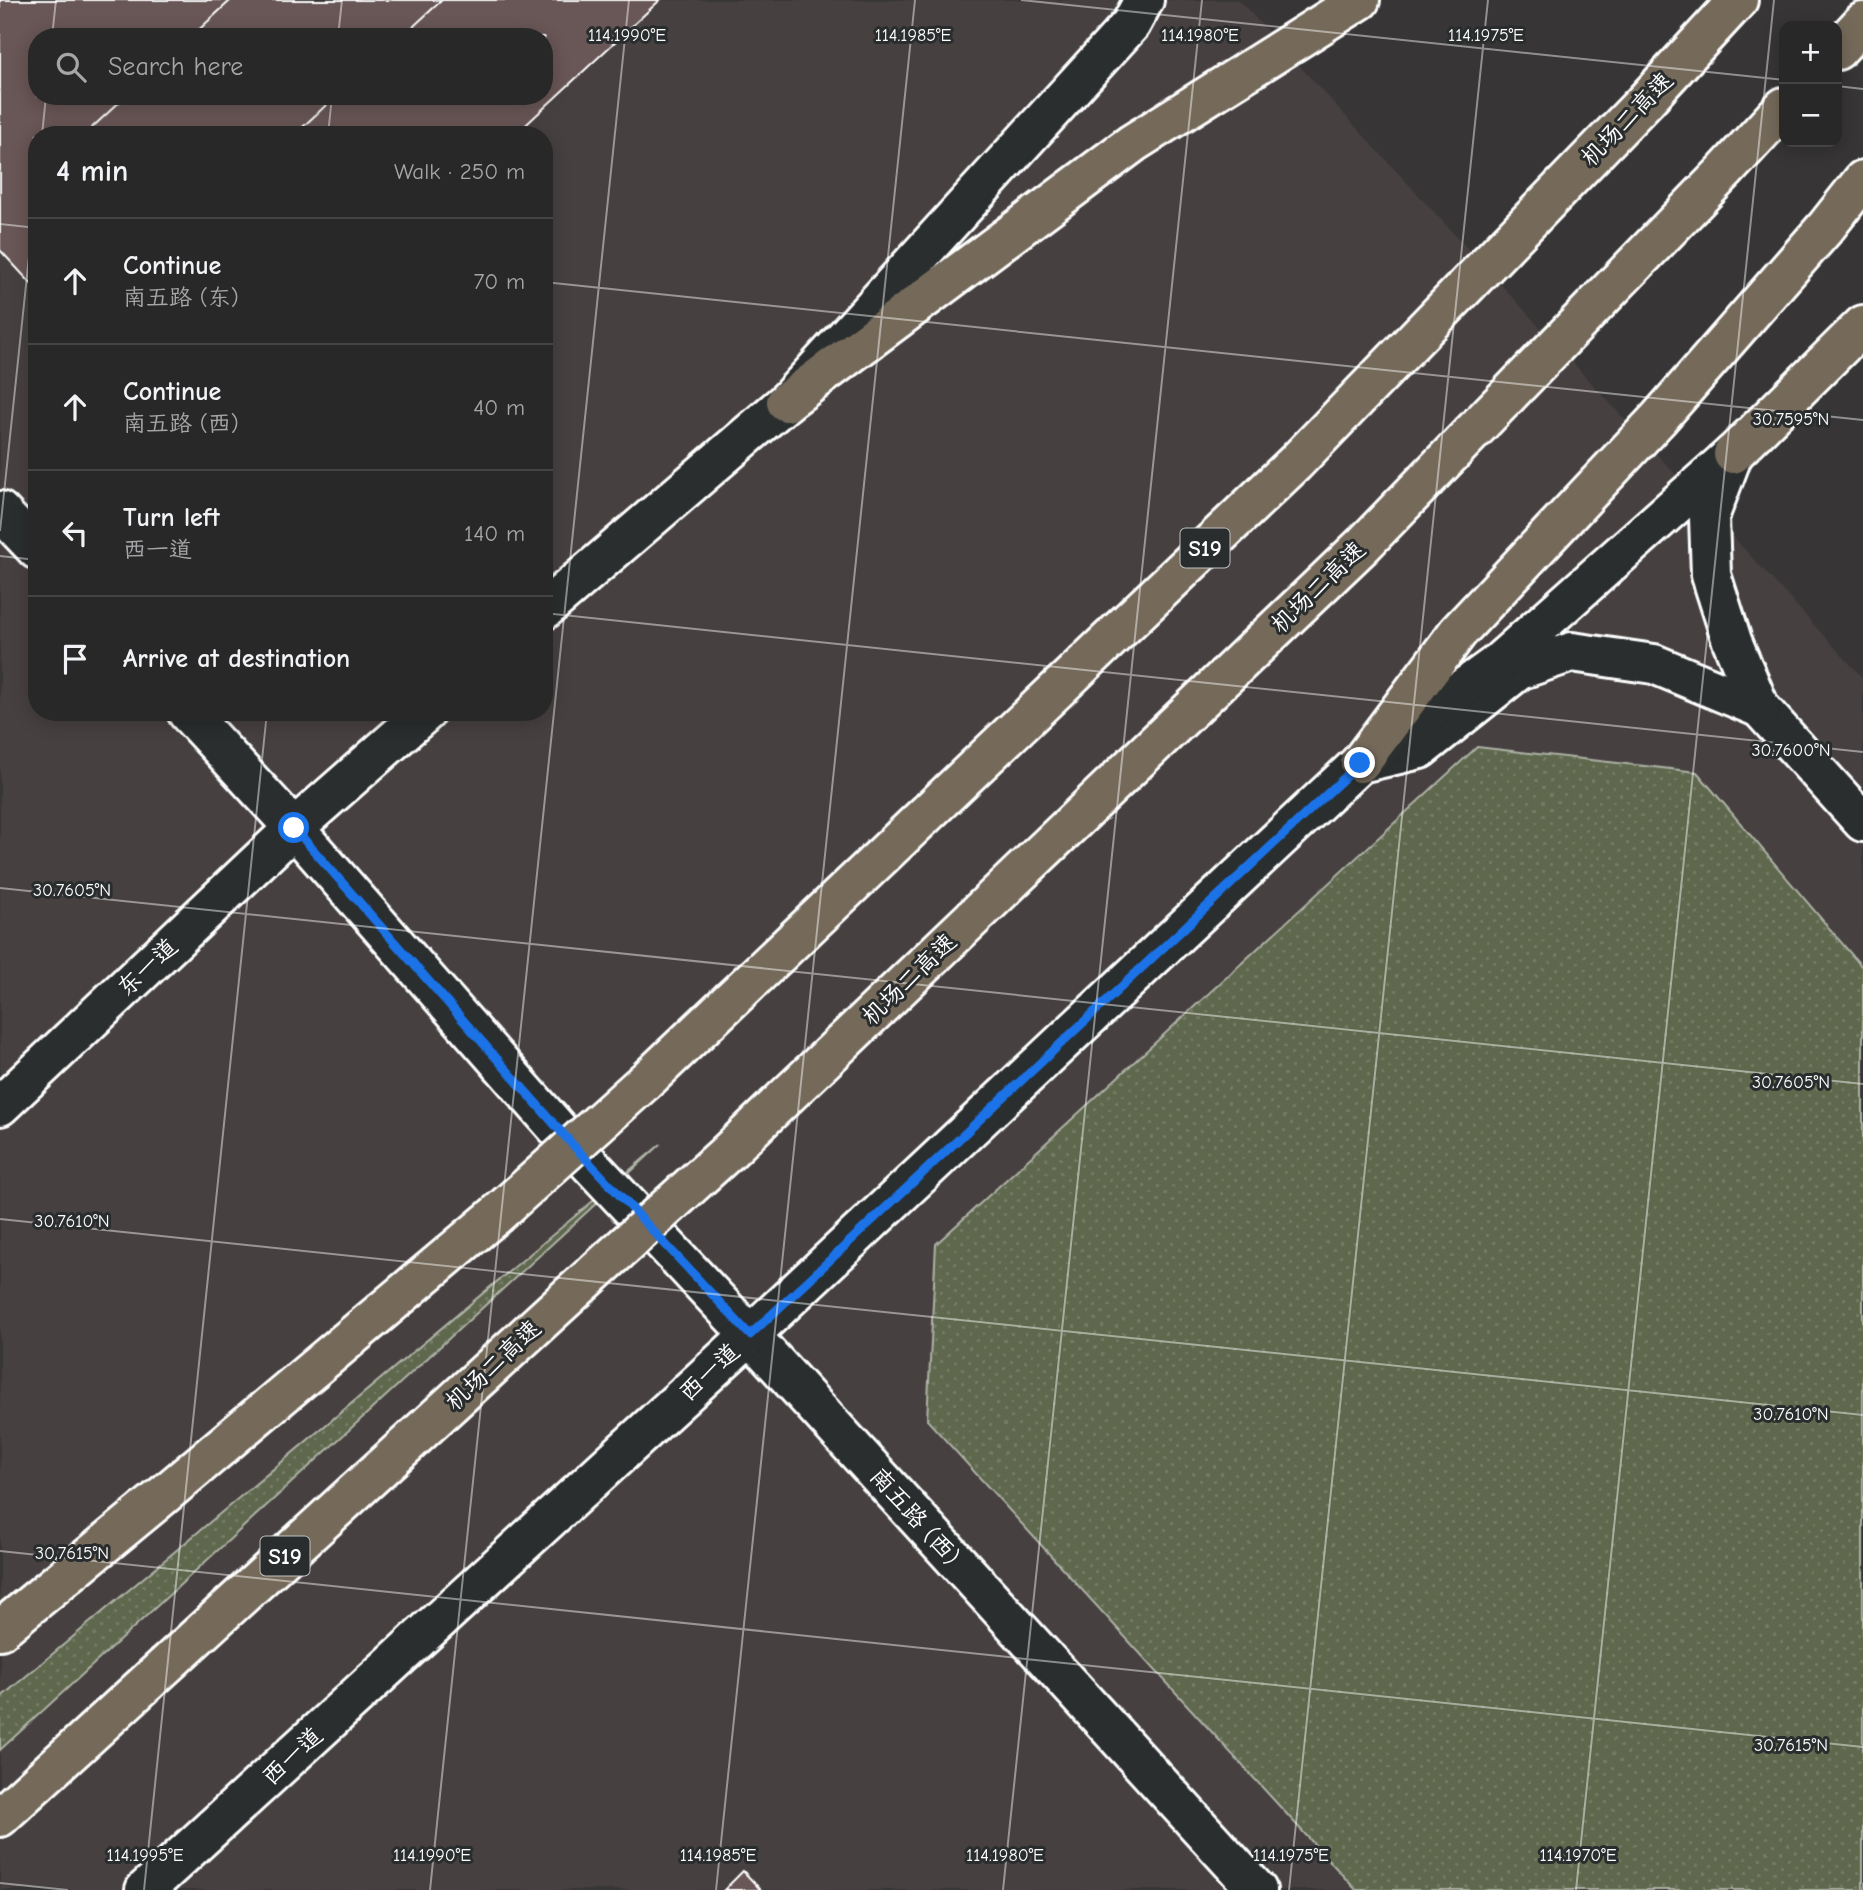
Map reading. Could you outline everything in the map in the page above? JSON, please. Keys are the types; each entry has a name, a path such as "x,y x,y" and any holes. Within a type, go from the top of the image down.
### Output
{"highway":[{"path":"786,402 1133,143 1360,0"},
{"name":"机场二高速","path":"0,1630 495,1216 651,1076 1295,463 1646,100 1738,0"},
{"path":"1842,45 1863,22"},
{"name":"机场二高速","path":"0,1817 728,1152 1364,544 1716,181 1779,112"},
{"path":"1360,763 1458,632 1659,418 1826,227 1863,180"},
{"path":"1733,454 1863,325"}],"street":[{"path":"553,602 786,402 1131,24 1144,0"},
{"path":"1733,454 1709,517 1711,575 1732,641 1760,708 1863,822"},
{"name":"西一道","path":"145,1890 750,1335 1360,763 1497,664 1733,454"},
{"path":"0,511 28,541"},
{"path":"1360,763 1420,749 1519,670 1572,652 1654,664 1760,708"},
{"name":"南五路 (西)","path":"195,721 294,828 571,1143 1257,1890"},
{"name":"东一道","path":"0,1106 294,828 416,721"}],"shaded area":[{"path":"0,0 1239,0 1863,678 1863,1890 0,1890"}],"green space":[{"path":"1477,747 1697,772 1863,968 1863,1890 1356,1890 927,1420 936,1244"},
{"path":"661,1144 0,1750 0,1698"}],"building":[{"path":"0,0 84,0 55,28 28,28 28,54 13,68 0,54"},
{"path":"0,0 660,0 553,100 553,28 28,28 28,105 547,105 525,126 28,126 28,280 0,250"},
{"path":"231,0 442,0 412,28 201,28"},
{"path":"116,105 326,105 304,126 94,126"},
{"path":"743,1871 761,1890 724,1890"}],"route":[{"path":"294,828 571,1143 750,1335 1360,763"}]}
